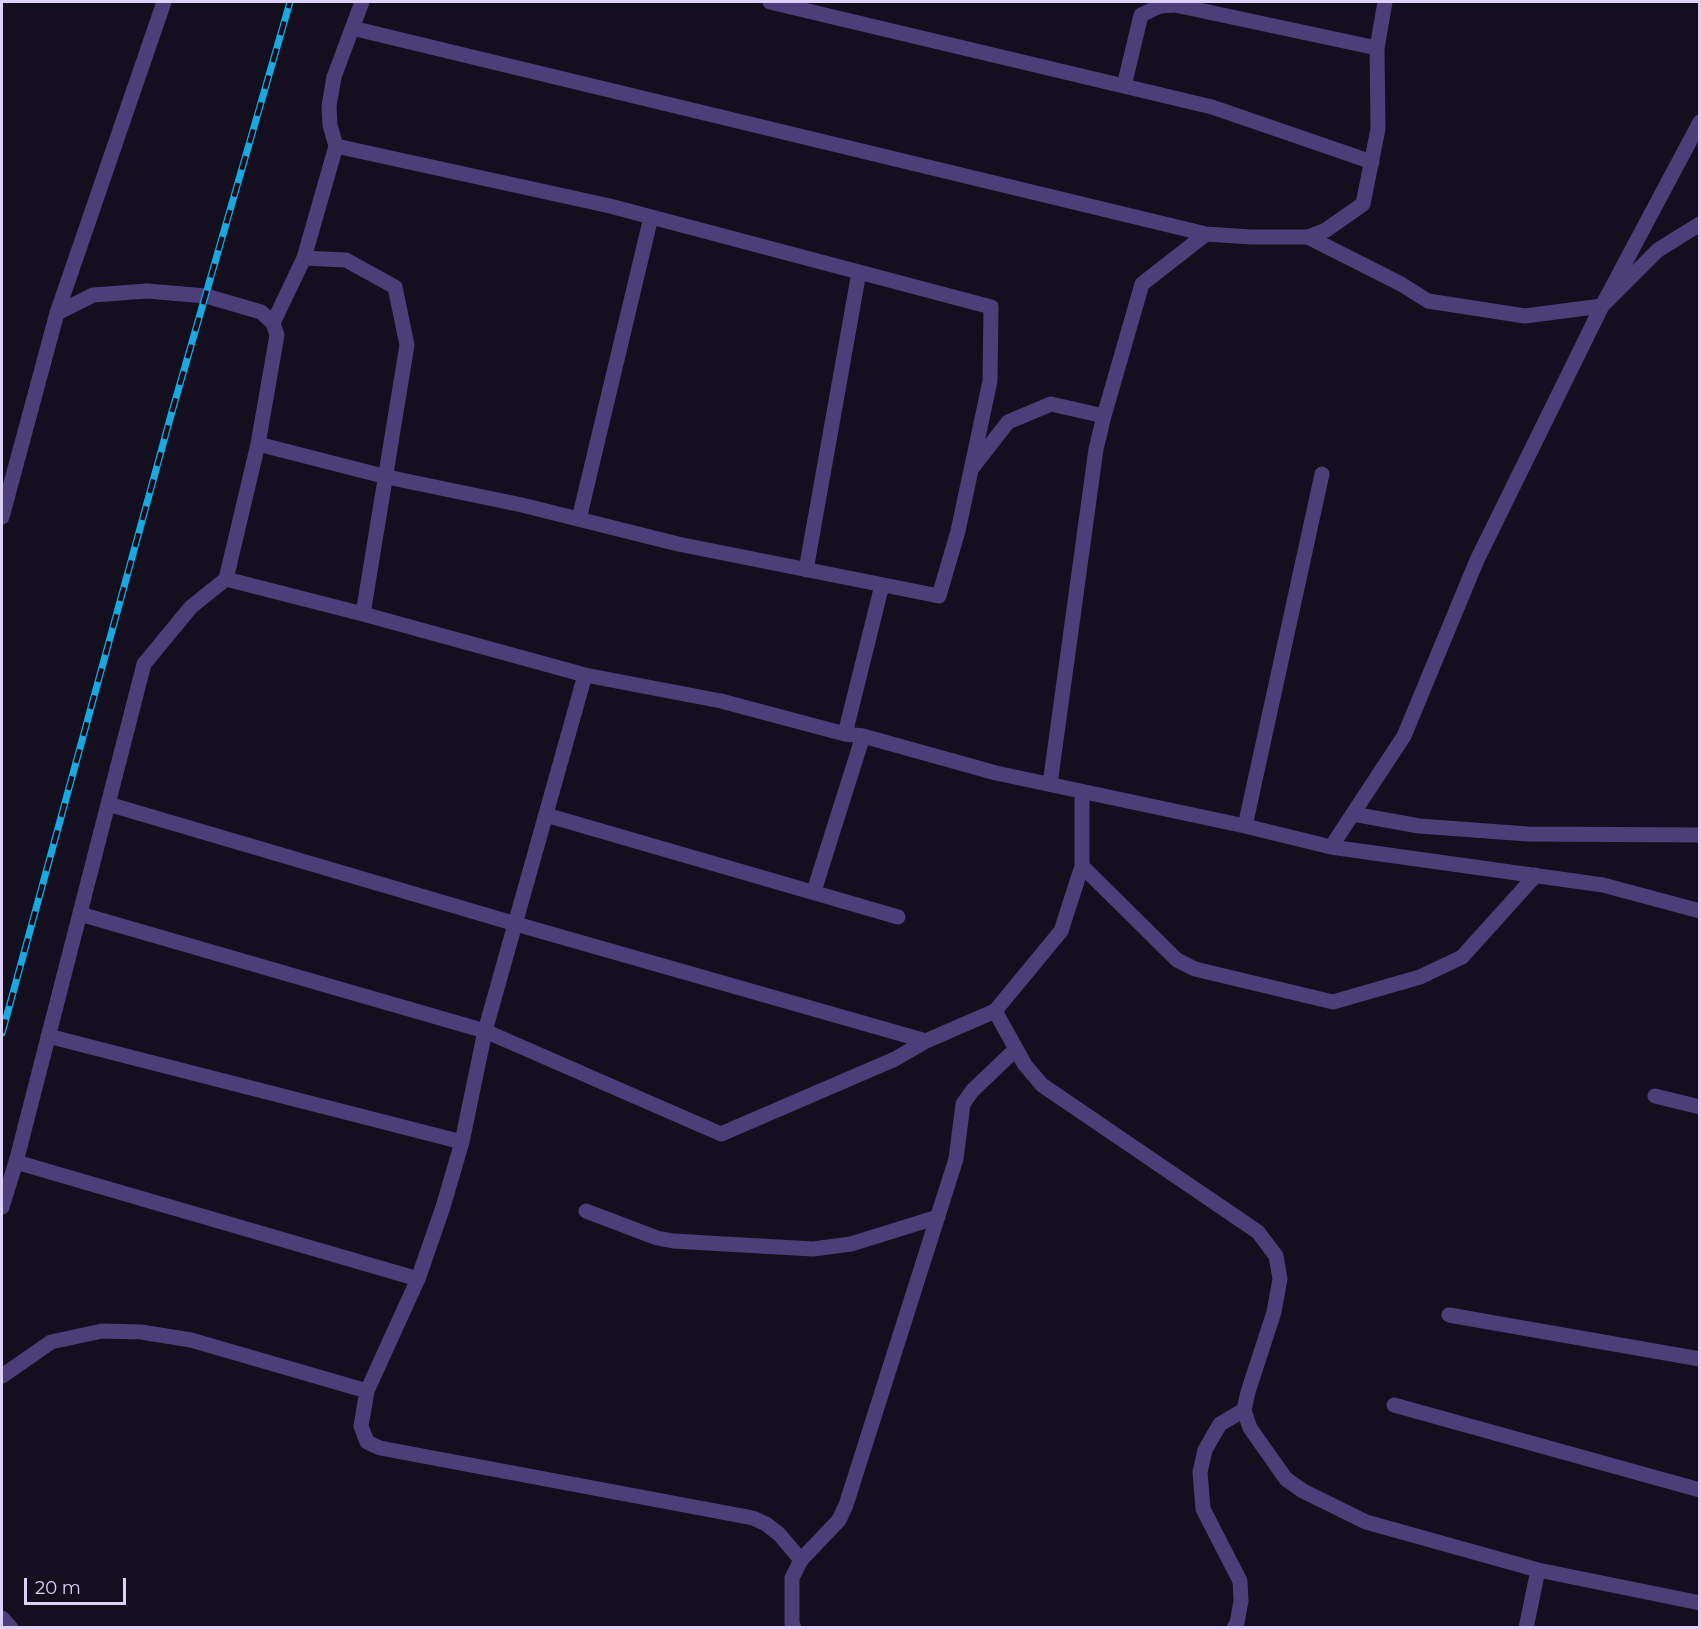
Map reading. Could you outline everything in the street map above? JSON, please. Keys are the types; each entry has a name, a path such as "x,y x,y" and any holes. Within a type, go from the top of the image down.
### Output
{"street":[{"path":"2,516 57,314 164,2"},
{"path":"273,323 304,258 336,146 328,106 334,77 363,2"},
{"path":"770,2 1212,107 1372,162"},
{"path":"352,28 1206,234 1308,237 1326,230 1363,204 1378,129 1377,48 1385,2"},
{"path":"1124,86 1142,15 1160,6 1175,5 1377,48"},
{"path":"1331,847 1404,736 1467,580 1602,306 1700,122"},
{"path":"258,444 387,477 579,519 678,544 939,596 958,531 990,381 991,307 610,206 336,146"},
{"path":"579,519 651,217"},
{"path":"1308,237 1401,284 1428,301 1525,316 1602,306 1658,250 1700,224"},
{"path":"1050,784 1096,449 1104,416 1142,284 1206,234"},
{"path":"304,258 346,260 395,287 407,345 363,614"},
{"path":"806,570 859,272"},
{"path":"2,1207 16,1162 144,664 191,607 226,579 258,444 277,335 273,323 261,312 206,296 147,291 93,295 57,314"},
{"path":"971,469 1008,422 1051,404 1104,416"},
{"path":"1245,826 1322,474"},
{"path":"226,579 585,675 721,701 845,734 863,736 996,773 1245,826 1331,847 1603,885 1700,911"},
{"path":"845,734 882,585"},
{"path":"585,675 485,1031 462,1142 443,1207 418,1279 367,1391 361,1426 367,1442 380,1448 753,1518 779,1534 801,1560"},
{"path":"814,891 863,736"},
{"path":"80,914 485,1031 721,1134 895,1059 926,1041 994,1011 1061,931 1082,866 1082,792"},
{"path":"108,804 926,1041"},
{"path":"1353,814 1419,826 1528,834 1700,835"},
{"path":"546,815 898,917"},
{"path":"1082,866 1177,960 1195,969 1333,1002 1419,976 1462,957 1536,874"},
{"path":"994,1011 1025,1065 1042,1085 1258,1232 1276,1256 1280,1279 1274,1312 1244,1410 1250,1428 1286,1479 1303,1491 1366,1522 1538,1570 1700,1604"},
{"path":"48,1036 462,1142"},
{"path":"794,1628 792,1578 801,1560 839,1520 846,1505 956,1159 963,1104 972,1091 1016,1049"},
{"path":"1655,1096 1700,1107"},
{"path":"16,1162 418,1279"},
{"path":"586,1211 657,1238 673,1241 813,1249 851,1244 938,1217"},
{"path":"1449,1315 1700,1359"},
{"path":"2,1376 51,1342 102,1331 141,1332 191,1341 367,1391"},
{"path":"1394,1405 1700,1490"},
{"path":"1234,1628 1242,1601 1240,1581 1203,1509 1200,1472 1205,1450 1220,1424 1244,1410"},
{"path":"1526,1628 1538,1570"},
{"path":"2,1618 11,1628"}],"railway":[{"path":"2,1033 171,415 290,2"}]}
